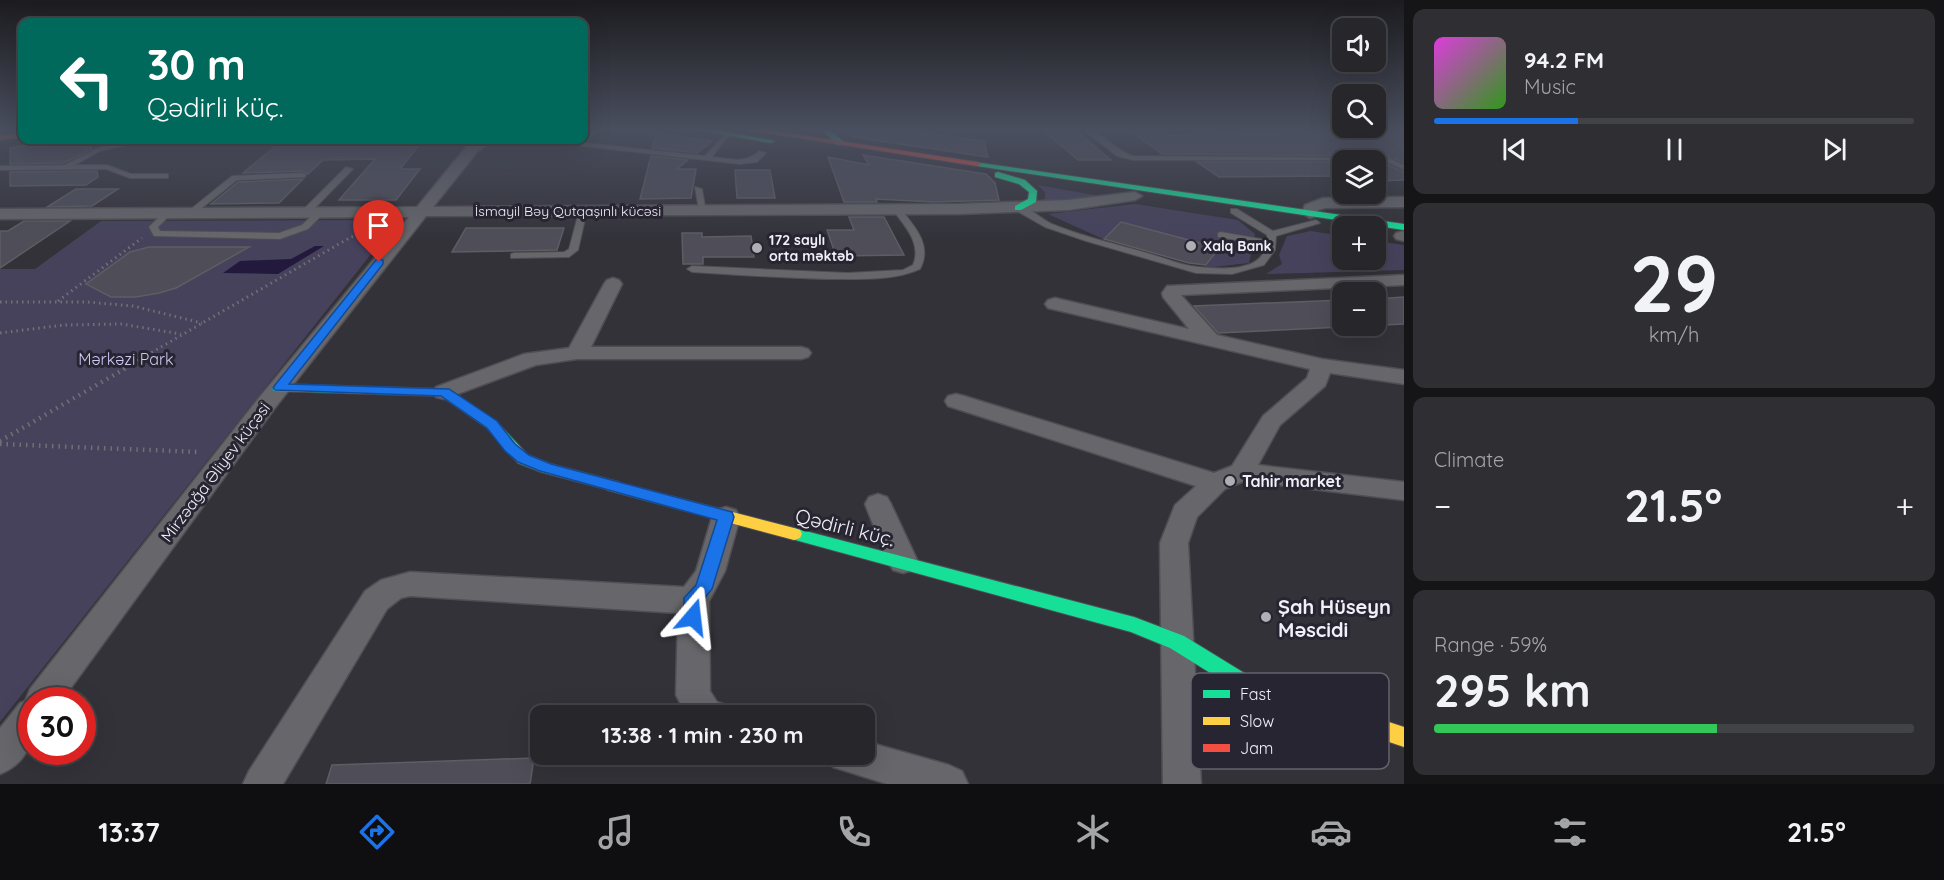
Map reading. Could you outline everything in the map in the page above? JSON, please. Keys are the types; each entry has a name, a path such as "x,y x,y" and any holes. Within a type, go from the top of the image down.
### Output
{"main road":[{"path":"946,167 1234,211 1313,218 1332,224"},
{"path":"989,167 1404,234"},
{"path":"996,174 1022,182 1033,190 1033,200 1018,208"},
{"path":"1386,233 1404,234"},
{"path":"279,388 444,392"},
{"name":"Qədirli küç.","path":"444,392 492,424 523,459 546,468 1134,625 1177,642 1227,673"},
{"name":"Qədirli küç.","path":"1389,732 1404,737"}],"street":[{"name":"Mirzəağa Əliyev küçəsi","path":"52,687 279,388 457,167"},
{"name":"İsmayil Bəy Qutqaşınlı kücəsi","path":"0,214 897,210 1018,208 1068,205 1135,196"},
{"path":"1313,218 1310,208 1323,203 1404,202"},
{"path":"1211,341 1172,297 1171,293 1174,290 1404,280"},
{"path":"577,353 613,284"},
{"path":"1056,304 1322,365 1404,377"},
{"path":"444,392 532,358 577,353 801,354"},
{"path":"1241,472 1271,421 1317,381 1322,365"},
{"path":"956,401 1216,483"},
{"path":"1182,784 1174,543 1185,512 1216,483 1241,472 1404,491"},
{"path":"878,504 903,562"},
{"path":"262,784 376,600 392,589 410,584 677,601 694,598 703,589 726,517"},
{"path":"694,598 693,695 699,705"},
{"path":"0,756 18,733"},
{"path":"875,762 949,784"}],"lane":[{"path":"0,168 107,167 130,177 165,176"},
{"path":"168,213 153,227 157,234 280,236 304,227 312,213 349,169"},
{"path":"190,213 236,178 302,175"},
{"path":"698,189 703,210"},
{"path":"1018,208 1048,225 1196,270 1225,271 1261,263 1270,250 1271,239"},
{"path":"514,256 566,255 573,250 583,210"},
{"path":"692,268 783,276 885,274 911,271 916,267 920,255 919,241 897,210"},
{"path":"1234,211 1271,239"},
{"path":"1221,235 1271,239 1313,218"}],"path":[{"path":"0,443 351,237 381,229"},
{"path":"58,301 138,239 157,234"},
{"path":"0,302 58,301 133,306 202,323"},
{"path":"0,333 64,325 121,324 182,335"},
{"path":"0,443 198,452"}],"green space":[{"path":"1038,185 1100,196 1041,203 1045,198 1045,192"},
{"path":"1135,204 1238,220 1255,234 1249,263 1205,268 1219,248 1121,222 1103,239 1048,214"},
{"name":"Mərkəzi Park","path":"398,220 28,687 18,687 18,699 0,722 0,269 35,269 101,221"},
{"path":"1311,231 1332,234 1332,270 1386,270 1386,242 1404,245 1404,270 1266,274 1282,264 1279,255 1287,236"}],"shaded area":[{"path":"315,246 324,246 278,274 223,273 240,261 291,259"}],"building":[{"path":"251,167 316,167 308,174 302,171 243,173"},
{"path":"368,167 420,169 396,200 339,200"},
{"path":"648,167 696,169 691,198 640,199"},
{"path":"831,167 938,167 986,174 995,183 999,200 934,202 876,199 877,202 844,202"},
{"path":"1204,167 1332,167 1332,176 1219,177"},
{"path":"1386,167 1404,172 1404,180 1386,181"},
{"path":"735,170 770,170 775,198 737,198"},
{"path":"97,171 98,177 86,185 10,186 10,172"},
{"path":"303,179 279,203 211,204 238,182"},
{"path":"76,189 118,189 92,206 47,207"},
{"path":"849,217 884,217 904,255 836,256 827,230 854,230"},
{"path":"24,221 70,221 0,268 0,231 8,231"},
{"path":"1121,222 1219,248 1206,265 1189,263 1104,239"},
{"path":"466,228 564,228 557,250 452,252"},
{"path":"682,233 702,233 702,237 751,236 754,257 703,257 703,264 683,264"},
{"path":"149,247 249,247 176,288 159,293 136,297 111,297 86,284 130,252"},
{"path":"1404,297 1404,324 1386,325 1386,298"},
{"path":"1332,300 1332,327 1218,333 1194,306"},
{"path":"530,758 530,765 533,765 530,784 326,784 332,765"}],"traffic: fast":[{"path":"995,167 1404,227"},
{"path":"998,175 1022,182 1033,191 1033,200 1018,208"},
{"path":"279,388 444,392 492,425 523,459 546,468 613,486"},
{"path":"794,534 1134,625 1177,642 1227,673"}],"traffic: slow":[{"path":"613,486 794,534"},
{"path":"1389,732 1404,737"}],"place":[{"name":"Xalq Bank","path":"1191,246"},
{"name":"172 saylı orta məktəb","path":"757,248"},
{"name":"Tahir market","path":"1230,481"},
{"name":"Şah Hüseyn Məscidi","path":"1266,617"}],"route":[{"path":"379,262 279,388 444,392 472,413 492,424 523,459 546,468 726,517 710,573 703,589 694,598 693,617"}]}
